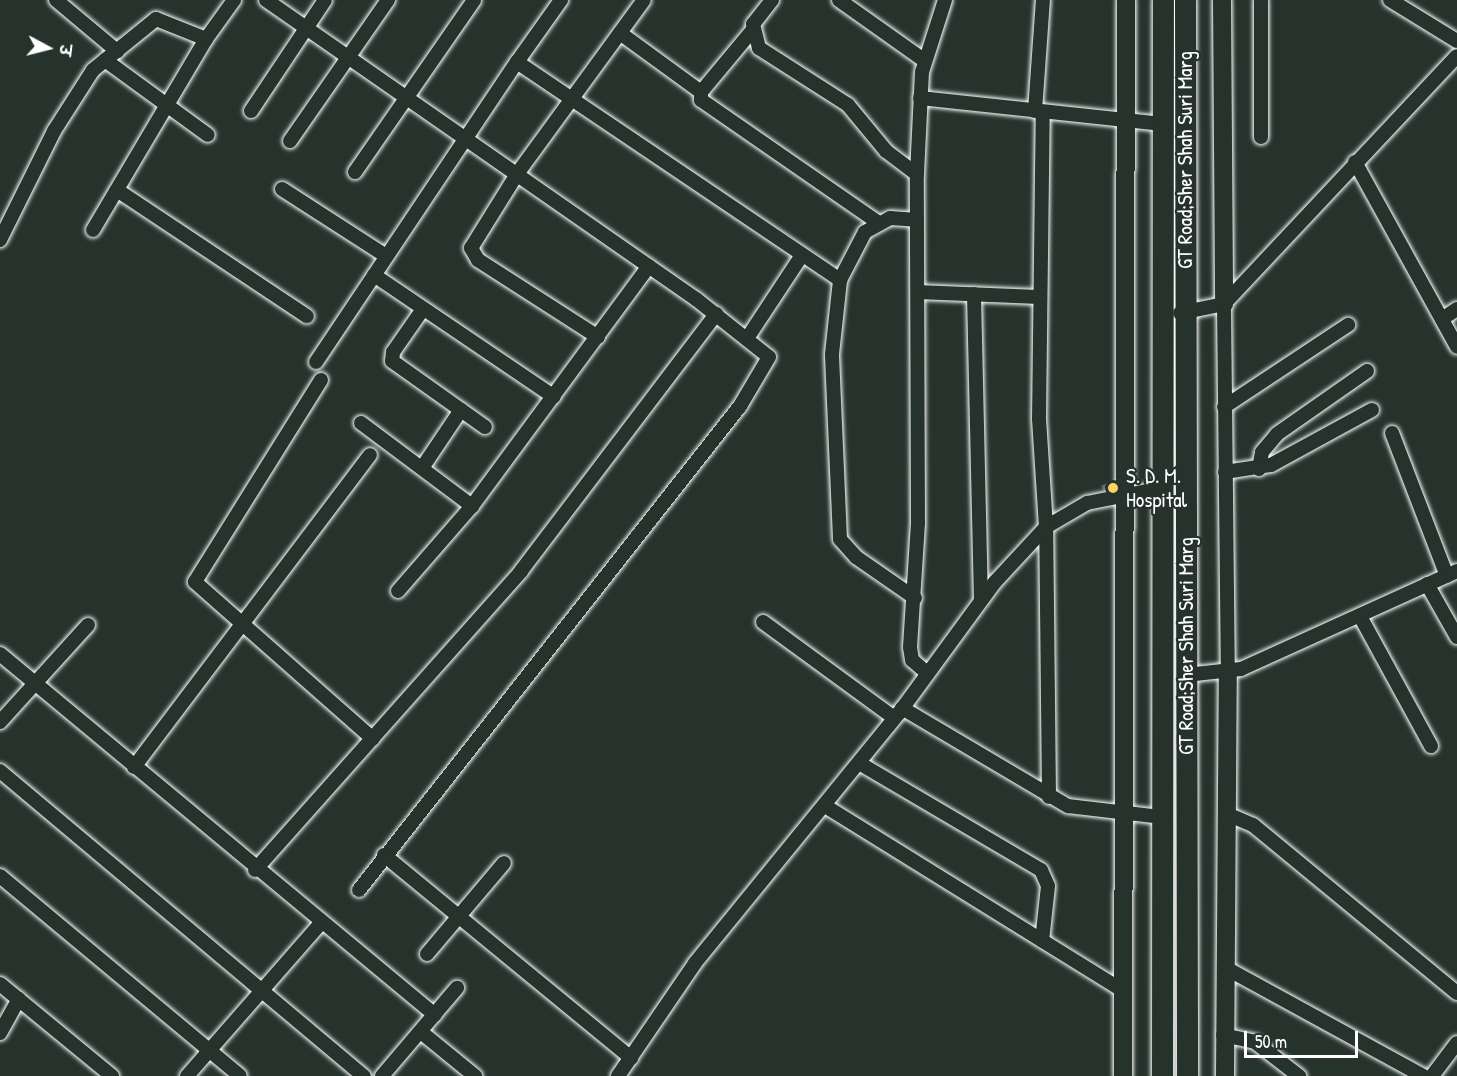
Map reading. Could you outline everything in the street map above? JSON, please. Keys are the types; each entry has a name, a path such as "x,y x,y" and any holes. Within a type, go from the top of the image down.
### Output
{"main road":[{"path":"1123,1076 1126,0"},
{"name":"GT Road;Sher Shah Suri Marg","path":"1162,1076 1163,0"},
{"name":"GT Road;Sher Shah Suri Marg","path":"1185,0 1187,1076"},
{"path":"1222,0 1224,304"},
{"path":"1225,1076 1223,1035 1228,673"}],"street":[{"path":"56,0 111,56 167,106 208,135"},
{"path":"93,230 206,39 234,0"},
{"path":"266,0 348,56 403,98 649,266 748,337 768,355 763,374 358,890"},
{"path":"251,111 325,0"},
{"path":"290,141 388,0"},
{"path":"355,172 403,98 474,0"},
{"path":"316,362 561,0"},
{"path":"598,337 472,253 475,236 517,174 644,0"},
{"path":"700,92 751,32 772,0"},
{"path":"839,0 925,61"},
{"path":"927,674 910,657 915,598 918,292 916,174 920,98 925,61 945,0"},
{"path":"1043,0 1039,112 1038,297 1046,527 1049,797"},
{"path":"1261,0 1261,137"},
{"path":"1390,0 1457,41"},
{"path":"0,240 54,131 111,56 156,19 206,39"},
{"path":"751,32 759,48 848,105 886,151 916,174"},
{"path":"620,33 700,92 701,100 715,111 877,222"},
{"path":"1162,314 1185,313 1224,304 1457,56"},
{"path":"517,62 800,258 840,280"},
{"path":"920,98 1162,124"},
{"path":"1355,162 1457,347"},
{"path":"282,189 386,256"},
{"path":"117,190 307,316"},
{"path":"915,598 856,557 840,539 832,354 840,280 865,232 877,222 917,220"},
{"path":"748,337 800,258"},
{"path":"398,591 472,506 649,266"},
{"path":"374,275 554,397"},
{"path":"918,292 1038,297"},
{"path":"974,294 981,599"},
{"path":"1224,304 1228,673"},
{"path":"423,309 393,352 392,361 485,427"},
{"path":"1442,319 1457,309"},
{"path":"255,870 521,571 716,314"},
{"path":"1224,407 1348,325"},
{"path":"1259,469 1262,452 1277,434 1367,371"},
{"path":"321,380 196,575 198,589 373,740"},
{"path":"422,468 461,410"},
{"path":"1225,472 1259,469 1372,410"},
{"path":"361,423 472,506"},
{"path":"1186,675 1228,673 1361,618 1452,573 1392,433"},
{"path":"134,767 243,628 370,455"},
{"path":"618,1076 695,963 859,763 981,599 1046,527 1088,503 1162,488"},
{"path":"1427,585 1457,637"},
{"path":"1361,618 1431,746"},
{"path":"763,622 898,713 1049,797 1086,811 1162,817"},
{"path":"0,722 88,625"},
{"path":"0,654 255,870 435,1016"},
{"path":"859,763 1041,870 1048,886 1042,941"},
{"path":"0,771 264,989 364,1076"},
{"path":"825,806 1123,991"},
{"path":"1227,814 1253,825 1457,993"},
{"path":"384,855 631,1058"},
{"path":"427,954 460,918 504,863"},
{"path":"0,876 240,1076"},
{"path":"187,1076 321,923"},
{"path":"1224,967 1423,1076"},
{"path":"0,984 112,1076"},
{"path":"382,1076 422,1032 457,988"},
{"path":"0,1033 19,999"},
{"path":"422,1032 475,1076"},
{"path":"1223,1035 1255,1042 1299,1076"},
{"path":"1432,1076 1457,1043"}],"building":[{"path":"1119,477 1123,485 1106,494 1101,486"}],"place":[{"name":"S. D. M. Hospital","path":"1113,488"}]}
